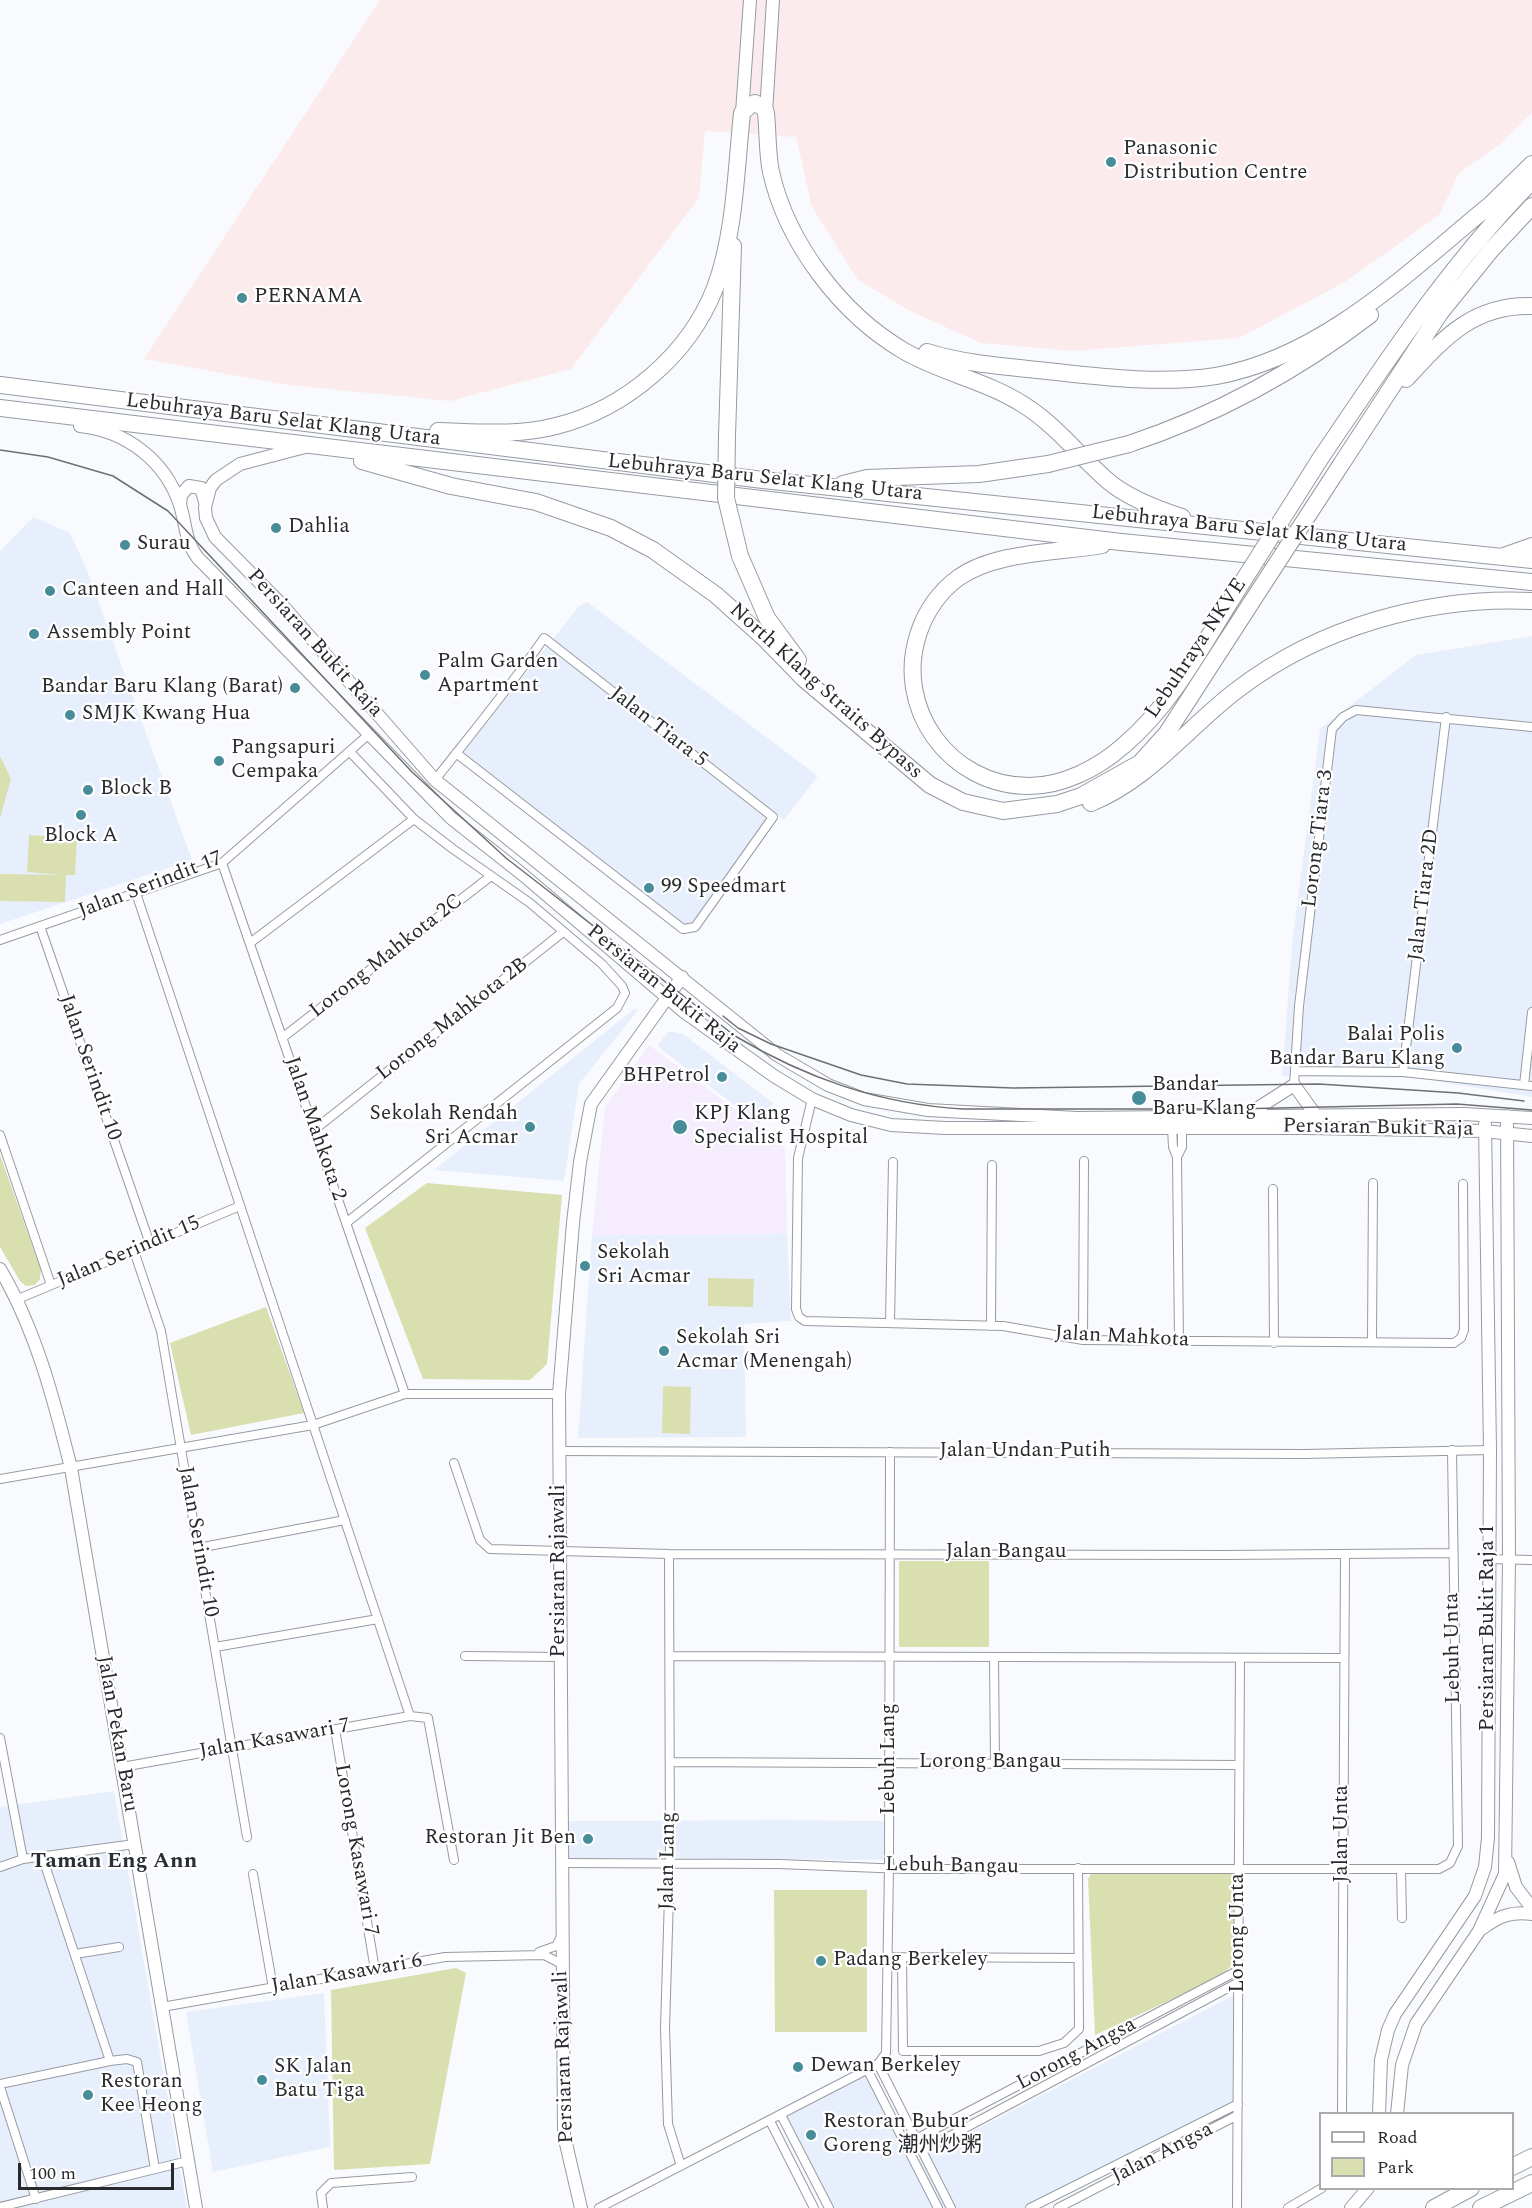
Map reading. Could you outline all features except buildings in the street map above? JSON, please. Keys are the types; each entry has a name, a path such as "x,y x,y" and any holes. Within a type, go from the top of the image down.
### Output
{"highway":[{"path":"369,432 405,430 509,433 554,427 588,416 650,378 670,358 703,315 722,261 742,113 755,103 760,105 766,113 771,172 794,233 808,260 826,283 886,339 905,351 995,388 1024,405 1059,431 1109,482 1130,496 1204,525"},
{"path":"833,487 867,478 979,474 1048,464 1128,444 1191,420 1242,396 1338,339 1393,298 1532,164"},
{"name":"Lebuhraya NKVE","path":"1121,542 1056,553 1009,557 982,566 957,578 930,607 915,643 911,662 912,682 916,704 924,722 950,755 976,773 1003,784 1030,786 1054,783 1094,767 1122,748 1156,713 1320,459 1427,302 1472,245 1532,181"},
{"path":"886,339 972,362 1086,375 1171,380 1216,375 1272,359 1310,341 1361,309 1490,205"},
{"path":"731,206 733,258 726,498 740,556 750,584 767,618 832,703"},
{"path":"1356,440 1440,313 1484,258 1532,206"},
{"path":"1356,440 1406,379 1464,322 1502,308 1532,306"},
{"name":"Lebuhraya Baru Selat Klang Utara","path":"0,386 833,487 1532,560"},
{"name":"Lebuhraya Baru Selat Klang Utara","path":"0,409 1121,542 1532,582"},
{"name":"North Klang Straits Bypass","path":"309,446 451,486 536,502 611,528 653,549 716,595 832,703 930,785 963,802 1003,811 1057,804 1081,796 1140,763 1167,732 1356,440"},
{"path":"1500,557 1532,546"},
{"path":"1003,811 1050,813 1085,805 1115,792 1132,782 1238,689 1293,654 1369,622 1415,610 1461,603 1532,601"},
{"path":"1514,2166 1532,2157"},
{"path":"1481,2208 1532,2183"},
{"path":"1434,2208 1467,2190"}],"street":[{"path":"742,113 750,0"},
{"path":"766,113 773,0"},
{"name":"Persiaran Bukit Raja","path":"0,409 46,421 95,428 121,436 135,444 166,477 180,505 186,537 197,557 451,818 522,874 666,997 730,1046 812,1099 851,1115 891,1125 945,1128 1177,1126 1484,1131 1532,1136"},
{"path":"206,507 210,488 225,473 240,464 309,446"},
{"path":"180,505 184,489 195,486 204,494 206,507"},
{"name":"Persiaran Bukit Raja","path":"206,507 206,518 215,537 283,606 435,780 617,927 682,976 777,1055 828,1085 864,1099 928,1110 1015,1116 1486,1114 1532,1118"},
{"name":"Jalan Tiara 5","path":"544,638 773,817 695,927 683,929 456,753 489,714 544,638"},
{"name":"Lorong Tiara 3","path":"1294,1085 1299,1006 1332,729 1343,717 1356,710 1532,727"},
{"name":"Jalan Tiara 2D","path":"1403,1072 1446,717"},
{"name":"Jalan Serindit 17","path":"0,940 222,863 368,735"},
{"path":"346,1223 616,1008 625,993 622,986 602,964 530,903 414,819 350,752"},
{"path":"435,780 456,753"},
{"path":"250,943 414,819"},
{"name":"Jalan Mahkota 2","path":"222,863 405,1394"},
{"name":"Lorong Mahkota 2C","path":"282,1038 491,876"},
{"path":"136,893 410,1716"},
{"name":"Jalan Serindit 10","path":"40,926 150,1244"},
{"name":"Lorong Mahkota 2B","path":"314,1130 563,932"},
{"name":"Persiaran Rajawali","path":"581,2208 564,2135 559,1394 580,1162 591,1104 682,976"},
{"path":"1295,1071 1403,1072 1528,1086 1532,1012"},
{"path":"1245,1116 1294,1085 1315,1114"},
{"name":"Jalan Mahkota","path":"812,1099 798,1158 796,1309 799,1317 805,1321 991,1326 1083,1340 1274,1343 1372,1340 1454,1343 1461,1338 1464,1330 1463,1184"},
{"name":"Persiaran Bukit Raja 1","path":"1379,2112 1381,2060 1395,2014 1475,1896 1485,1868 1488,1838 1490,1450 1484,1131 1486,1114"},
{"name":"Persiaran Bukit Raja 1","path":"1397,2112 1402,2065 1416,2024 1479,1931 1501,1886 1507,1856 1509,1560 1507,1116"},
{"path":"1177,1126 1182,1147 1177,1157 1179,1342"},
{"path":"0,1135 51,1285"},
{"path":"1083,1340 1084,1161"},
{"path":"890,1322 893,1162"},
{"path":"991,1326 992,1165"},
{"path":"1372,1340 1373,1183"},
{"path":"1273,1189 1274,1343"},
{"name":"Jalan Serindit 15","path":"18,1299 240,1206"},
{"name":"Jalan Serindit 10","path":"134,1251 161,1331 247,1837"},
{"name":"Jalan Pekan Baru","path":"0,1269 18,1299 56,1408 71,1468 196,2208"},
{"path":"0,1479 313,1425 405,1394 559,1394"},
{"name":"Lebuh Unta","path":"1452,1450 1458,1846"},
{"name":"Jalan Undan Putih","path":"559,1451 1304,1454 1490,1450"},
{"name":"Lebuh Lang","path":"878,2064 887,2049 890,1867 890,1452"},
{"name":"Jalan Bangau","path":"454,1463 480,1540 490,1549 669,1554 1453,1553"},
{"path":"198,1548 345,1520"},
{"name":"Jalan Lang","path":"669,1554 670,1864 665,2028 668,2124 681,2166"},
{"name":"Jalan Unta","path":"1342,2112 1345,1554"},
{"path":"1488,1559 1532,1560"},
{"path":"215,1647 378,1619"},
{"path":"465,1656 561,1657"},
{"path":"670,1656 1344,1658"},
{"path":"994,1657 995,1763"},
{"name":"Lorong Unta","path":"1237,2208 1240,1658"},
{"name":"Jalan Kasawari 7","path":"122,1767 410,1716 428,1718 454,1860"},
{"name":"Lorong Kasawari 7","path":"335,1730 375,1970"},
{"path":"0,1738 23,1859"},
{"name":"Lorong Bangau","path":"670,1761 1239,1765"},
{"path":"0,1867 23,1859 135,1844"},
{"name":"Lebuh Bangau","path":"562,1863 1401,1870 1439,1869 1450,1863 1458,1846"},
{"path":"42,1856 110,2061"},
{"path":"1507,1856 1516,1887 1532,1908"},
{"path":"902,1958 903,2051 1039,2051 1064,2043 1080,2030 1078,1868"},
{"path":"1401,1870 1402,1918"},
{"path":"253,1874 273,1988"},
{"path":"1479,1931 1496,1918 1512,1913 1532,1914"},
{"path":"532,1954 556,1946 562,1936"},
{"path":"75,1954 119,1947"},
{"path":"532,1954 551,1957 562,1964"},
{"name":"Jalan Kasawari 6","path":"162,2007 445,1957 532,1954"},
{"path":"887,1957 1078,1958"},
{"name":"Lorong Angsa","path":"916,2139 1239,1970"},
{"name":"Lorong Angsa","path":"922,2151 1239,1982"},
{"path":"36,2199 0,2086 110,2061 127,2059 137,2062 155,2169"},
{"path":"599,2208 878,2064 951,2208"},
{"path":"867,2069 938,2208"},
{"path":"1030,2208 1238,2104"},
{"path":"781,2115 829,2208"},
{"name":"Jalan Angsa","path":"1058,2208 1236,2116"},
{"path":"770,2121 814,2208"},
{"path":"0,2207 189,2161"},
{"path":"322,2208 321,2193 331,2183 412,2177"},
{"path":"1288,2208 1319,2190"},
{"path":"1351,2208 1366,2190"},
{"name":"Persiaran Rajawali","path":"578,2195 588,2208"}],"shaded area":[{"path":"380,0 1532,0 1532,113 1499,145 1459,173 1439,215 1345,282 1239,338 1072,351 981,343 910,311 858,280 812,207 796,137 705,131 699,198 571,369 450,401 288,385 144,359"},
{"name":"SMJK Kwang Hua","path":"33,517 70,533 87,570 192,860 0,924 0,551"},
{"path":"587,602 818,776 784,820 772,812 693,922 684,924 463,753 579,606"},
{"path":"1532,636 1532,1097 1417,1078 1282,1076 1293,936 1320,729 1416,655"},
{"name":"Sekolah Rendah Sri Acmar","path":"634,1009 638,1010 579,1084 564,1181 434,1170"},
{"path":"669,1031 683,1034 773,1103 759,1124 657,1046"},
{"name":"KPJ Klang Specialist Hospital","path":"649,1045 785,1147 787,1234 592,1235 605,1107"},
{"name":"Sekolah Sri Acmar (Menengah)","path":"787,1234 791,1321 744,1324 746,1437 578,1438 592,1235"},
{"path":"114,1791 187,2208 0,2208 0,1807"},
{"path":"567,1821 885,1821 885,1860 568,1858"},
{"name":"SK Jalan Batu Tiga","path":"324,1993 330,2147 213,2172 186,2012"},
{"path":"1234,1995 1234,2101 1026,2208 834,2208 785,2117 865,2074 912,2163"}],"green space":[{"path":"0,756 11,779 0,818"},
{"path":"29,835 77,838 75,875 66,875 65,902 0,901 0,874 62,875 27,872"},
{"path":"0,1155 41,1270 40,1279 35,1285 26,1286 20,1281 0,1247"},
{"path":"427,1183 562,1195 547,1364 530,1380 423,1379 365,1228"},
{"path":"708,1278 754,1279 753,1307 708,1306"},
{"path":"266,1307 304,1413 191,1435 170,1343"},
{"path":"663,1386 691,1387 690,1434 662,1433"},
{"path":"899,1561 989,1561 989,1647 899,1647"},
{"path":"1232,1870 1235,1874 1236,1961 1220,1977 1095,2035 1088,1879 1092,1872"},
{"name":"Padang Berkeley","path":"774,1890 867,1890 867,2032 775,2032"},
{"path":"456,1968 466,1973 430,2164 334,2170 331,1990"}],"tram line":[{"path":"0,450 48,457 113,476 168,511 412,772 506,858 735,1036 816,1076 873,1095 932,1106 963,1109 1234,1109 1457,1104 1532,1110"},
{"path":"723,1016 738,1028 771,1044 861,1075 907,1084 1013,1088 1319,1084 1458,1093 1524,1101"}],"place":[{"name":"Panasonic Distribution Centre","path":"1111,162"},
{"name":"PERNAMA","path":"242,298"},
{"name":"Dahlia","path":"276,528"},
{"name":"Surau","path":"125,545"},
{"name":"Canteen and Hall","path":"50,591"},
{"name":"Assembly Point","path":"34,634"},
{"name":"Palm Garden Apartment","path":"425,675"},
{"name":"Bandar Baru Klang (Barat)","path":"295,688"},
{"name":"SMJK Kwang Hua","path":"70,715"},
{"name":"Pangsapuri Cempaka","path":"219,761"},
{"name":"Block B","path":"88,790"},
{"name":"Block A","path":"81,815"},
{"name":"99 Speedmart","path":"649,888"},
{"name":"Balai Polis Bandar Baru Klang","path":"1457,1048"},
{"name":"BHPetrol","path":"722,1077"},
{"name":"Bandar Baru Klang","path":"1139,1098"},
{"name":"Sekolah Rendah Sri Acmar","path":"530,1127"},
{"name":"KPJ Klang Specialist Hospital","path":"680,1127"},
{"name":"Sekolah Sri Acmar","path":"585,1266"},
{"name":"Sekolah Sri Acmar (Menengah)","path":"664,1351"},
{"name":"Restoran Jit Ben","path":"588,1839"},
{"name":"Padang Berkeley","path":"821,1961"},
{"name":"Dewan Berkeley","path":"798,2067"},
{"name":"SK Jalan Batu Tiga","path":"262,2080"},
{"name":"Restoran Kee Heong","path":"88,2095"},
{"name":"Restoran Bubur Goreng 潮州炒粥","path":"811,2135"}],"district":[{"name":"Taman Eng Ann","path":"114,1863"}]}
